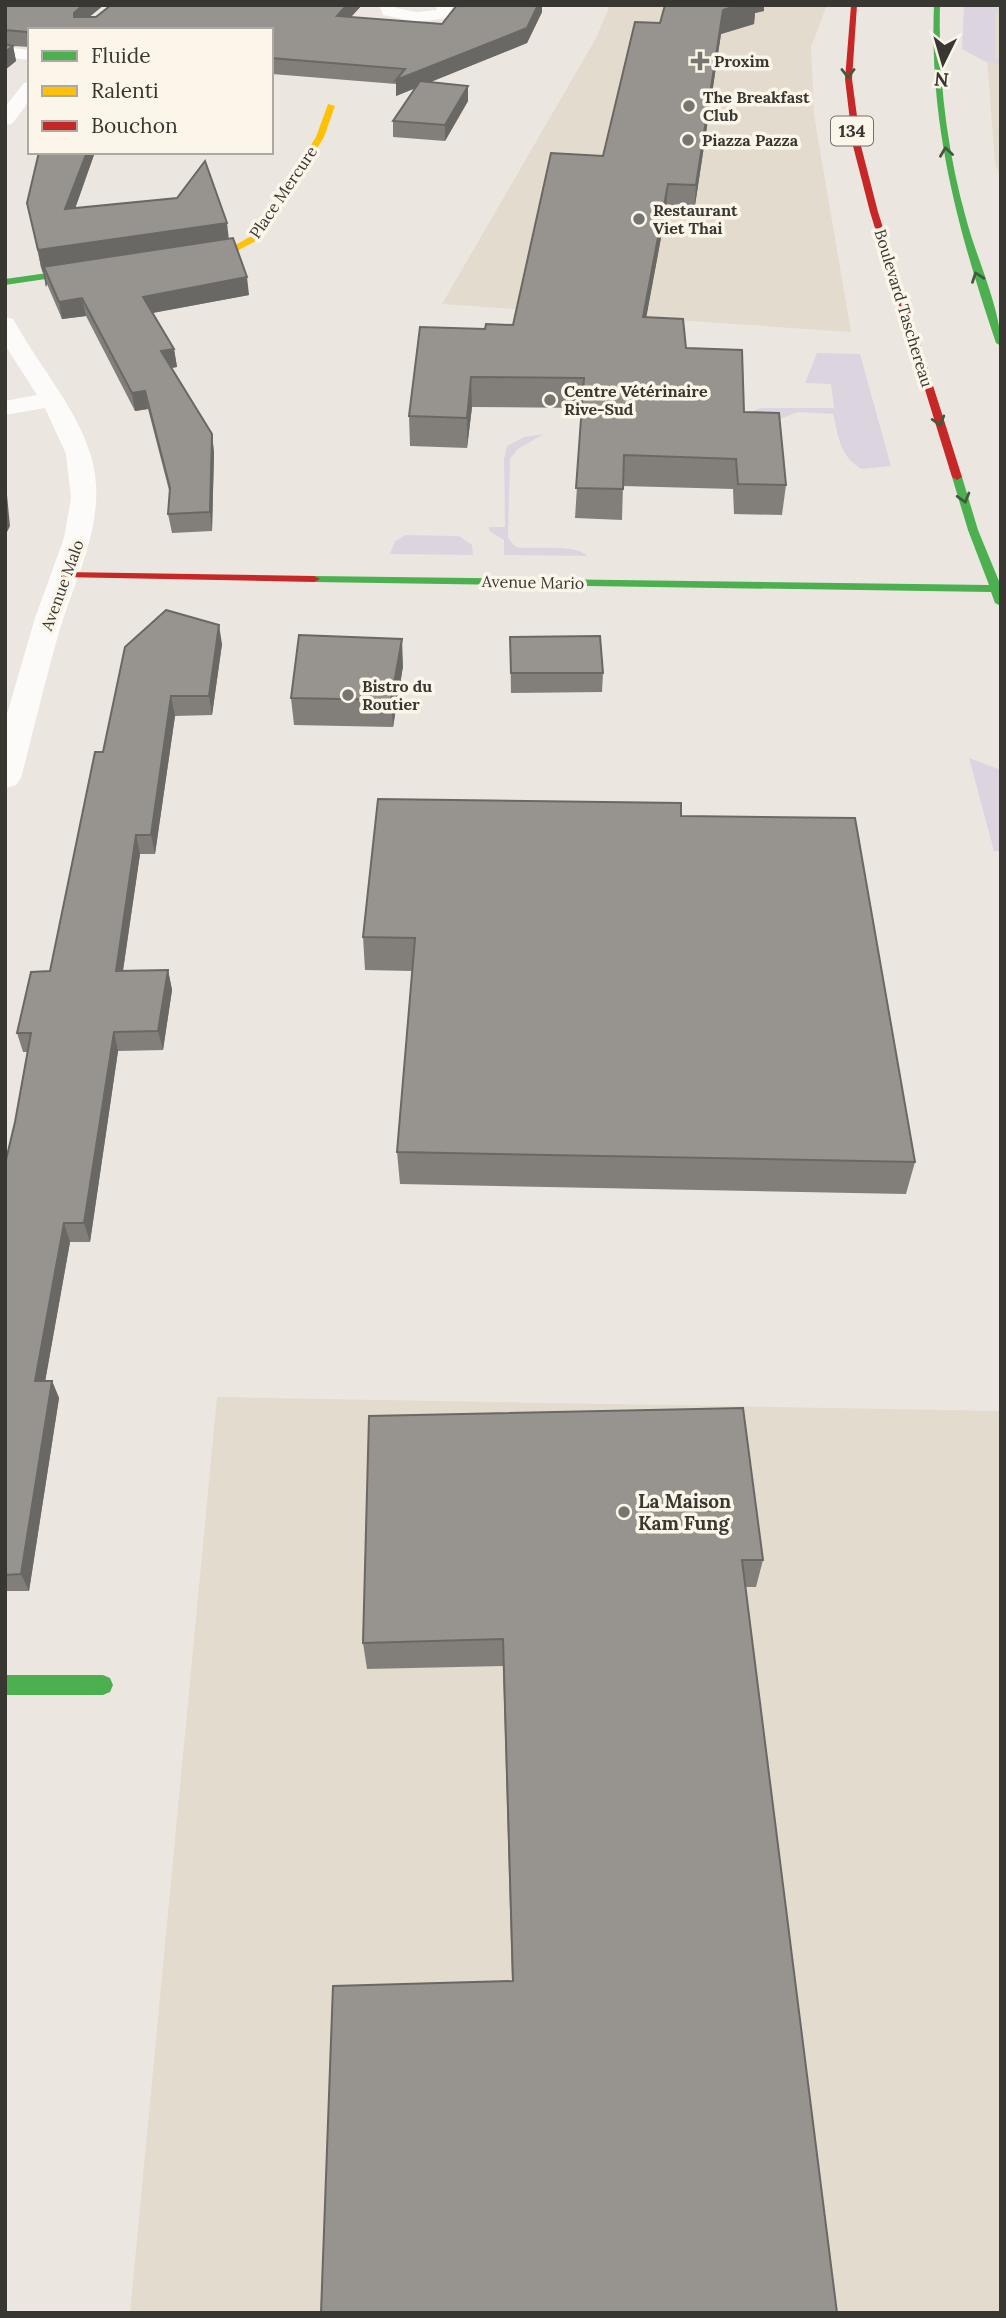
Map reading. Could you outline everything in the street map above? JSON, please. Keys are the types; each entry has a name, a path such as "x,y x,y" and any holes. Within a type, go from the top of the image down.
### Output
{"main road":[{"name":"Boulevard Taschereau","path":"854,5 849,37 849,86 858,156 973,530 999,593"},
{"path":"937,5 940,110 948,165 967,245 1001,343"},
{"name":"Place Mercure","path":"163,260 232,250 251,242 320,137 331,106"},
{"path":"5,282 111,267"},
{"name":"Avenue Mario","path":"65,575 999,593"},
{"path":"5,1685 103,1685"}],"street":[{"path":"387,5 389,12 426,18 443,15 447,8 443,5"},
{"path":"5,52 28,55"},
{"path":"5,120 28,90"},
{"name":"Avenue Malo","path":"5,324 73,440 83,475 81,534 49,617 5,778"},
{"path":"5,408 50,400"}],"shaded area":[{"path":"610,5 827,5 811,47 814,115 851,332 442,304 596,38"},
{"path":"964,5 1001,5 1001,12 995,12 995,59 1001,60 1001,65 984,61 962,49"},
{"path":"983,5 1001,5 1001,178 995,163"},
{"path":"817,353 860,354 891,466 861,469 854,464 841,445 833,414 798,412 767,424 743,416 760,408 834,408 831,384 805,383"},
{"path":"544,434 518,449 510,459 508,538 516,547 564,548 582,552 587,556 504,555 504,540 489,531 489,527 505,527 504,459 507,446 524,437"},
{"path":"406,535 459,536 472,545 473,555 390,554 395,541"},
{"path":"969,758 1001,770 1001,851 994,851"},
{"path":"217,1397 1001,1411 1001,2313 130,2313"}],"building":[{"path":"5,5 83,5 74,13 74,17 96,17 111,5 347,5 337,16 442,24 457,5 538,5 527,28 396,80 405,69 273,58 273,28 28,28 28,36 27,32 5,30"},
{"path":"665,5 739,5 723,10 696,185 668,184 643,317 683,319 686,348 742,350 744,412 779,413 786,485 738,484 736,459 624,455 623,489 576,488 584,378 471,377 467,418 409,416 420,327 485,329 486,324 513,325 551,153 603,156 635,22 660,23"},
{"path":"5,44 13,46 5,52"},
{"path":"420,81 468,86 445,125 393,121"},
{"path":"39,154 86,154 65,209 177,198 205,161 227,223 38,250 27,203"},
{"path":"233,238 247,277 143,297 174,349 161,351 212,434 210,512 168,514 170,488 145,391 132,393 82,298 59,302 42,267"},
{"path":"166,610 219,625 209,696 171,696 151,835 136,835 116,971 168,970 158,1031 114,1032 84,1223 64,1223 35,1381 52,1381 21,1574 5,1575 5,1164 31,1033 17,1033 31,972 50,971 95,752 103,752 125,647"},
{"path":"299,635 402,639 391,700 291,698"},
{"path":"600,636 603,673 511,673 510,637"},
{"path":"378,799 681,803 681,816 855,818 915,1162 397,1152 415,938 363,937"},
{"path":"743,1408 763,1560 742,1560 837,2313 321,2313 333,1986 513,1981 503,1639 363,1643 369,1416"}],"traffic: fast":[{"path":"937,5 935,48 938,91 951,177 974,262 1001,343"},
{"path":"5,282 97,269"},
{"path":"957,477 973,530 1001,603"},
{"path":"314,579 1001,589"},
{"path":"5,1685 103,1685"}],"traffic: slow":[{"path":"184,257 232,250 258,236 320,137 331,106"}],"traffic: jam":[{"path":"854,5 849,43 849,79 857,146 874,212 957,477"},
{"path":"65,575 314,579"}],"place":[{"name":"Proxim","path":"700,61"},
{"name":"The Breakfast Club","path":"689,106"},
{"name":"Piazza Pazza","path":"688,140"},
{"name":"Restaurant Viet Thai","path":"639,219"},
{"name":"Centre Vétérinaire Rive-Sud","path":"550,400"},
{"name":"Bistro du Routier","path":"348,695"},
{"name":"La Maison Kam Fung","path":"624,1512"}]}
